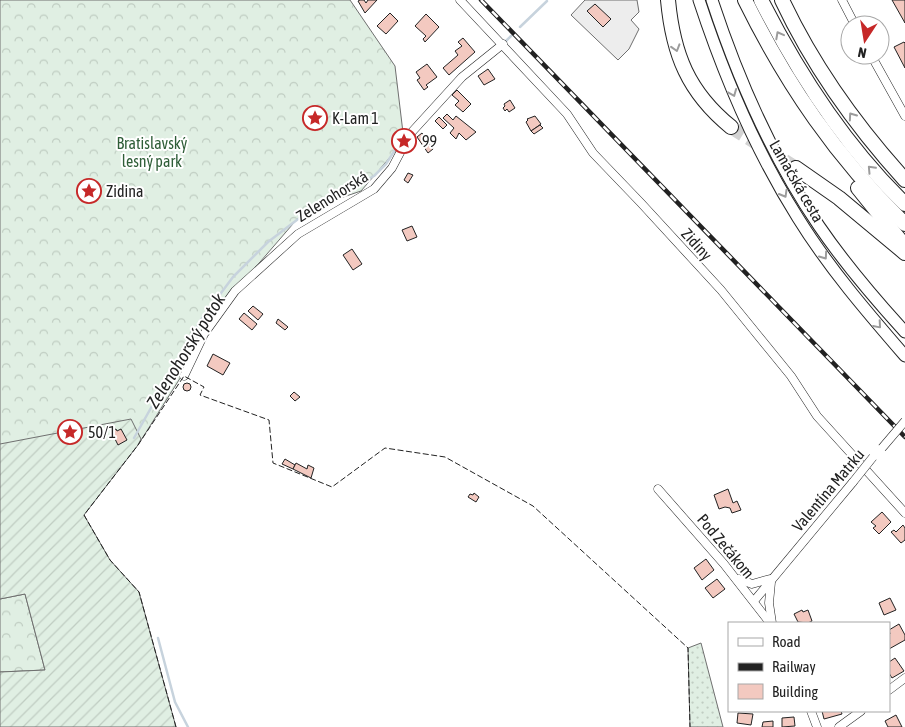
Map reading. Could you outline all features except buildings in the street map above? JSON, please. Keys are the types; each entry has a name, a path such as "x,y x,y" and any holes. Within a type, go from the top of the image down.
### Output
{"highway":[{"path":"668,0 673,35 684,70 703,100 731,126"},
{"path":"745,0 765,42 818,126 850,166 905,224"},
{"path":"762,0 779,36 833,120 865,162 905,204"},
{"path":"782,0 824,76 863,132 905,180"},
{"path":"850,166 854,184 905,245"},
{"path":"796,168 838,198 905,253"}],"main road":[{"name":"Lamačská cesta","path":"699,0 743,118 769,170 798,219 827,261 905,356"},
{"name":"Lamačská cesta","path":"712,0 753,106 795,187 819,226 854,273 905,332"}],"street":[{"name":"Zidiny","path":"460,0 567,114 593,153 721,290 791,376 817,416 905,513"},
{"path":"842,0 850,15"},
{"name":"Zelenohorská","path":"184,376 204,334 235,291 298,234 374,189 392,168 410,134 462,77 503,44"},
{"path":"877,65 905,116"},
{"name":"Valentína Matrku","path":"754,601 905,421"},
{"name":"Pod Zečákom","path":"658,489 735,577 770,622"},
{"path":"735,577 740,581 752,584 772,578 768,595 771,622"},
{"path":"890,689 905,678"},
{"path":"811,712 817,727"},
{"path":"839,727 860,712"}],"green space":[{"name":"Bratislavský lesný park","path":"0,0 350,0 395,66 404,141 361,191 305,210 235,291 138,445 0,466"},
{"path":"131,419 141,439 84,515 110,560 139,592 176,727 0,727 0,672 45,670 25,594 0,599 0,444"},
{"path":"25,594 45,670 0,672 0,599"},
{"path":"701,643 723,727 690,727 688,648"}],"shaded area":[{"path":"585,0 637,0 639,12 631,20 639,29 629,49 618,60 571,15"}],"waterway":[{"name":"Zelenohorský potok","path":"520,27 547,1"},
{"name":"Zelenohorský potok","path":"505,42 511,36"},
{"name":"Zelenohorský potok","path":"134,438 200,321 233,277 268,242 306,213 374,176 386,164 404,136"},
{"name":"Zelenohorský potok","path":"158,638 175,702 188,727"}],"tunnel":[{"path":"731,127 796,168"}],"railway":[{"path":"481,0 905,437"}],"fence":[{"path":"176,727 139,592 110,560 84,515 138,445 184,376 204,387 200,395 269,420 273,463 332,487 385,448 445,457 533,506 688,648 690,727"}],"place":[{"name":"K-Lam 1","path":"315,118"},
{"name":"99","path":"404,141"},
{"name":"Zidina","path":"89,191"},
{"name":"50/1","path":"70,432"}]}
